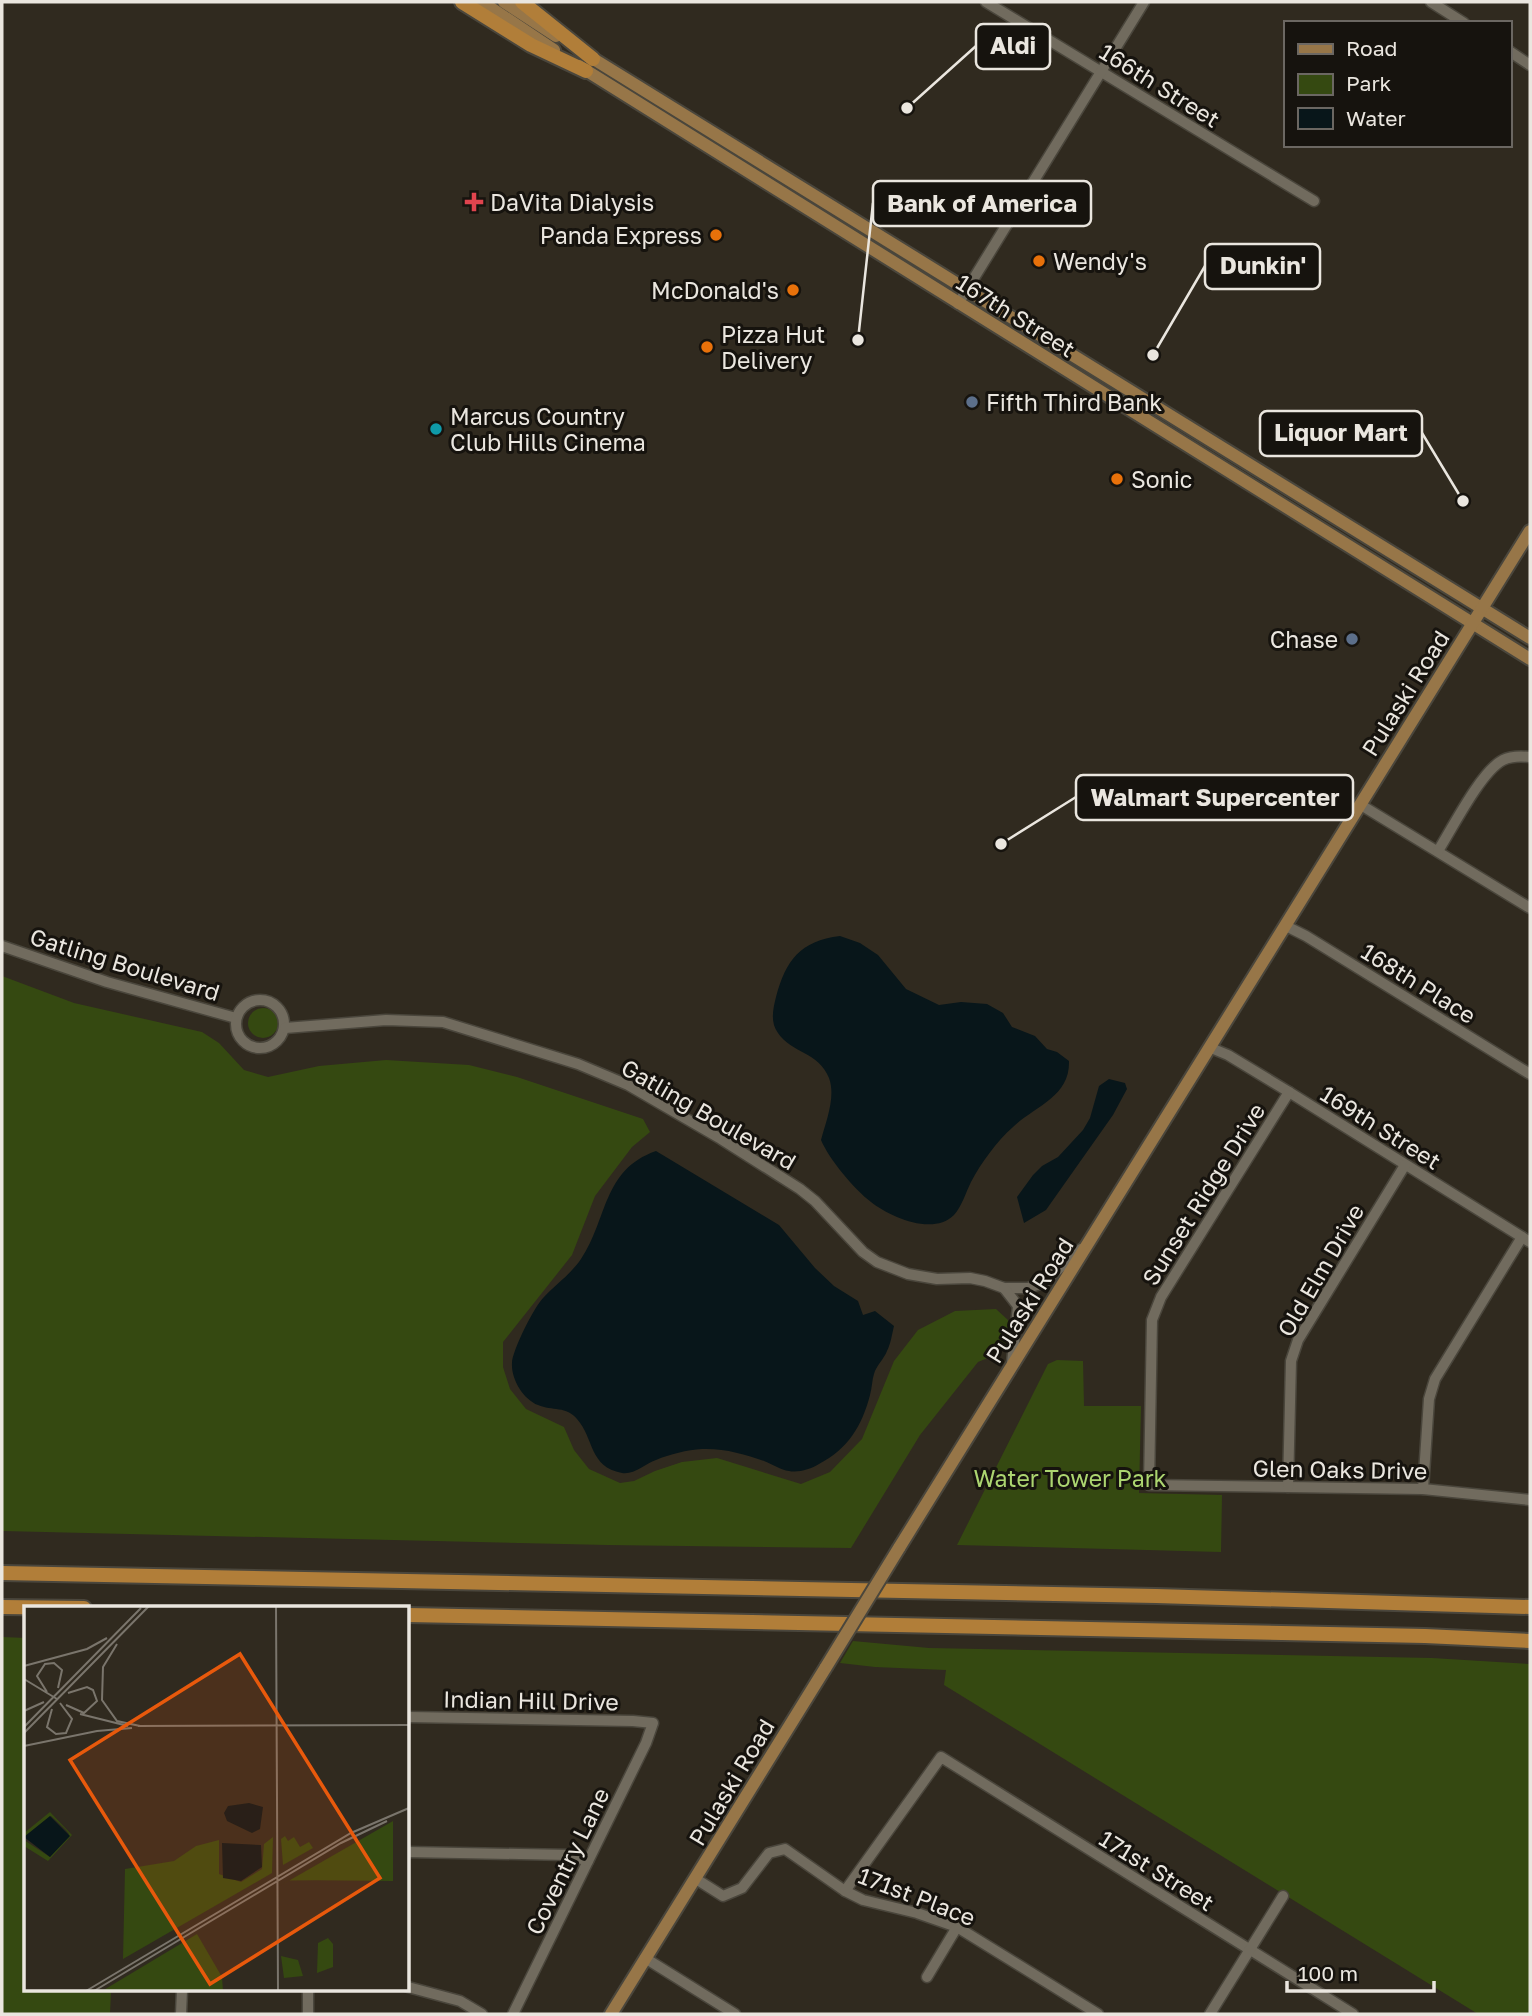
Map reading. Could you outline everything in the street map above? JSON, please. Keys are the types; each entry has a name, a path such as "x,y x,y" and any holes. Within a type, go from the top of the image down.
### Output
{"highway":[{"path":"462,2 531,45 590,65"},
{"path":"522,2 590,65"},
{"path":"2,1573 1156,1596 1530,1607"},
{"path":"2,1607 24,1607"},
{"path":"410,1615 1424,1636 1530,1641"}],"main road":[{"name":"167th Street","path":"482,2 968,288 1530,638"},
{"name":"167th Street","path":"504,2 590,65 958,304 1530,659"},
{"name":"Pulaski Road","path":"611,2014 1530,531"}],"street":[{"name":"166th Street","path":"986,2 1314,201"},
{"path":"958,304 1144,2"},
{"path":"1431,2 1461,21"},
{"path":"1511,52 1530,65"},
{"path":"1438,851 1485,776 1497,764 1511,757 1530,757"},
{"path":"1361,805 1530,908"},
{"name":"168th Place","path":"1286,926 1530,1074"},
{"name":"Gatling Boulevard","path":"2,946 107,982 236,1018"},
{"path":"264,1000 277,1007 285,1020 285,1028 277,1042 261,1049 253,1047 240,1037 236,1018 249,1003 264,1000"},
{"name":"Gatling Boulevard","path":"285,1028 386,1020 443,1022 578,1064 628,1085 659,1102 800,1189 815,1201 849,1240 877,1262 924,1278 970,1278 1004,1288 1028,1288 1043,1283 1094,1238"},
{"name":"169th Street","path":"1211,1048 1228,1055 1526,1239"},
{"name":"Sunset Ridge Drive","path":"1149,1485 1152,1320 1161,1297 1289,1092"},
{"name":"Old Elm Drive","path":"1288,1487 1291,1361 1298,1340 1405,1164"},
{"path":"1423,1489 1429,1399 1435,1378 1526,1239"},
{"path":"1004,1288 1018,1306 1012,1367"},
{"name":"Glen Oaks Drive","path":"1149,1485 1423,1489 1530,1500"},
{"name":"Indian Hill Drive","path":"410,1717 653,1723"},
{"name":"Coventry Lane","path":"513,2014 646,1743 653,1723"},
{"name":"171st Street","path":"845,1891 941,1757 1353,2014"},
{"name":"171st Place","path":"696,1879 723,1896 742,1888 769,1853 785,1849 845,1891 884,1907 917,1913 957,1927 1082,2010 1098,2014"},
{"path":"410,1852 569,1855 588,1861"},
{"path":"1210,2014 1283,1896"},
{"path":"927,1977 957,1927"},
{"path":"645,1958 735,2014"},
{"path":"410,1988 460,2001 482,2014"},
{"path":"181,2014 182,1992"},
{"path":"308,1992 308,2014"}],"green space":[{"path":"2,976 74,1003 202,1032 219,1043 244,1070 268,1077 319,1066 386,1060 469,1065 517,1077 643,1119 650,1132 632,1147 595,1196 572,1255 503,1342 503,1367 510,1389 526,1409 564,1427 574,1450 589,1469 620,1483 634,1481 682,1462 717,1458 801,1484 830,1472 862,1439 894,1361 918,1330 955,1311 996,1309 1008,1320 1008,1341 997,1354 978,1362 920,1435 851,1548 2,1531"},
{"path":"263,1008 269,1009 277,1017 277,1029 269,1037 263,1038 257,1037 249,1029 248,1023 249,1017 257,1009"},
{"name":"Water Tower Park","path":"1057,1360 1083,1361 1084,1406 1141,1406 1139,1493 1222,1495 1221,1552 957,1545 1048,1364"},
{"path":"2,1637 24,1638 24,1992 111,1992 110,2014 2,2014"},
{"path":"853,1641 929,1648 1432,1658 1530,1664 1530,2014 1478,2014 944,1685 946,1670 840,1663"}],"water":[{"path":"840,936 860,943 878,955 906,989 939,1005 961,1002 987,1004 1003,1013 1012,1027 1035,1036 1047,1049 1057,1052 1069,1061 1068,1073 1058,1092 1001,1139 975,1175 957,1211 945,1221 924,1224 900,1218 871,1202 850,1182 821,1140 831,1101 829,1078 819,1063 790,1045 775,1029 775,1002 790,963 797,954 815,942"},
{"path":"1109,1079 1125,1083 1127,1089 1113,1115 1046,1210 1024,1223 1017,1197 1033,1175 1058,1157 1083,1130 1090,1118 1099,1086"},
{"path":"656,1151 779,1225 815,1268 834,1286 858,1301 863,1315 875,1311 894,1326 886,1354 875,1371 867,1406 858,1427 846,1444 816,1466 789,1471 742,1454 702,1449 673,1454 635,1471 622,1473 611,1470 598,1458 573,1415 533,1402 516,1382 512,1369 513,1357 535,1309 581,1259 590,1244 608,1197 625,1170 638,1159"}],"place":[{"name":"Aldi","path":"907,108"},
{"name":"DaVita Dialysis","path":"474,202"},
{"name":"Panda Express","path":"716,235"},
{"name":"Wendy's","path":"1039,261"},
{"name":"McDonald's","path":"793,290"},
{"name":"Bank of America","path":"858,340"},
{"name":"Pizza Hut Delivery","path":"707,347"},
{"name":"Dunkin'","path":"1153,355"},
{"name":"Fifth Third Bank","path":"972,402"},
{"name":"Marcus Country Club Hills Cinema","path":"436,429"},
{"name":"Sonic","path":"1117,479"},
{"name":"Liquor Mart","path":"1463,501"},
{"name":"Chase","path":"1352,639"},
{"name":"Walmart Supercenter","path":"1001,844"}]}
